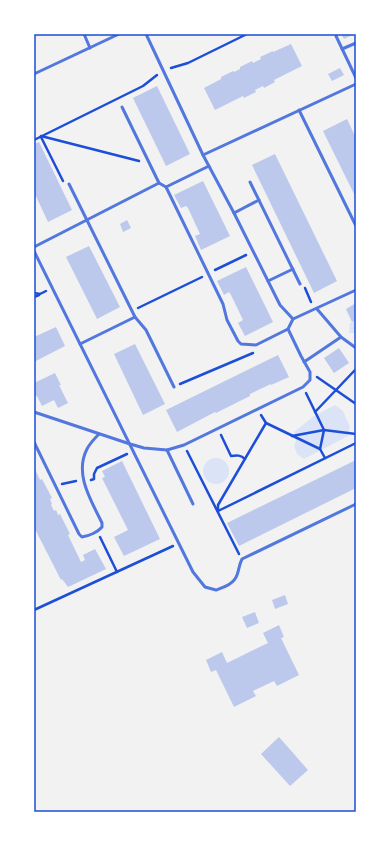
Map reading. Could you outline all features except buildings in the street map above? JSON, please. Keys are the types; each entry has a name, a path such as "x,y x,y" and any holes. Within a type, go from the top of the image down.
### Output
{"lane":[{"path":"84,34 90,48"},
{"path":"34,74 119,34"},
{"path":"146,34 203,156 234,212 280,305 293,319"},
{"path":"336,36 356,78"},
{"path":"342,49 356,42"},
{"path":"203,156 356,84"},
{"path":"122,107 159,183 166,187 223,304 227,320 241,344 256,345 288,329 293,319 356,290"},
{"path":"299,110 356,226"},
{"path":"166,187 209,166"},
{"path":"250,182 300,284"},
{"path":"34,247 159,183"},
{"path":"69,184 135,317 146,330 174,387"},
{"path":"234,212 259,200"},
{"path":"34,251 192,572 205,587 216,590 233,582 237,576 242,559 356,504"},
{"path":"268,281 293,269"},
{"path":"316,308 341,337 356,348"},
{"path":"80,344 135,317"},
{"path":"34,412 144,448 167,450 184,445 303,387 310,380 310,372 288,329"},
{"path":"304,362 341,337"},
{"path":"34,442 79,534 82,537 97,531 102,527 102,523 82,479 83,463 87,448 99,434"},
{"path":"167,450 193,504"}],"path":[{"path":"171,68 188,63 247,34"},
{"path":"34,140 143,86 157,75"},
{"path":"41,136 149,163"},
{"path":"132,311 254,251"},
{"path":"300,284 316,308"},
{"path":"34,297 52,288"},
{"path":"34,293 40,294"},
{"path":"174,387 256,352"},
{"path":"315,412 356,369"},
{"path":"310,372 356,404"},
{"path":"303,387 324,430 320,449"},
{"path":"218,511 218,505 266,423 320,449 325,458"},
{"path":"218,429 231,456 238,455 245,459"},
{"path":"292,436 324,430 350,432 356,434"},
{"path":"218,511 356,443"},
{"path":"184,445 242,559"},
{"path":"84,484 94,479 94,474 98,468 133,451"},
{"path":"56,486 82,479"},
{"path":"97,531 117,572"},
{"path":"34,610 178,544"}],"shaded area":[{"path":"356,320 356,333 349,333 350,323"},
{"path":"335,405 343,411 350,427 348,436 304,459 297,454 294,446 296,441 294,432 314,416"},
{"path":"216,458 225,462 229,471 225,480 216,484 207,480 203,471 207,462"}]}
